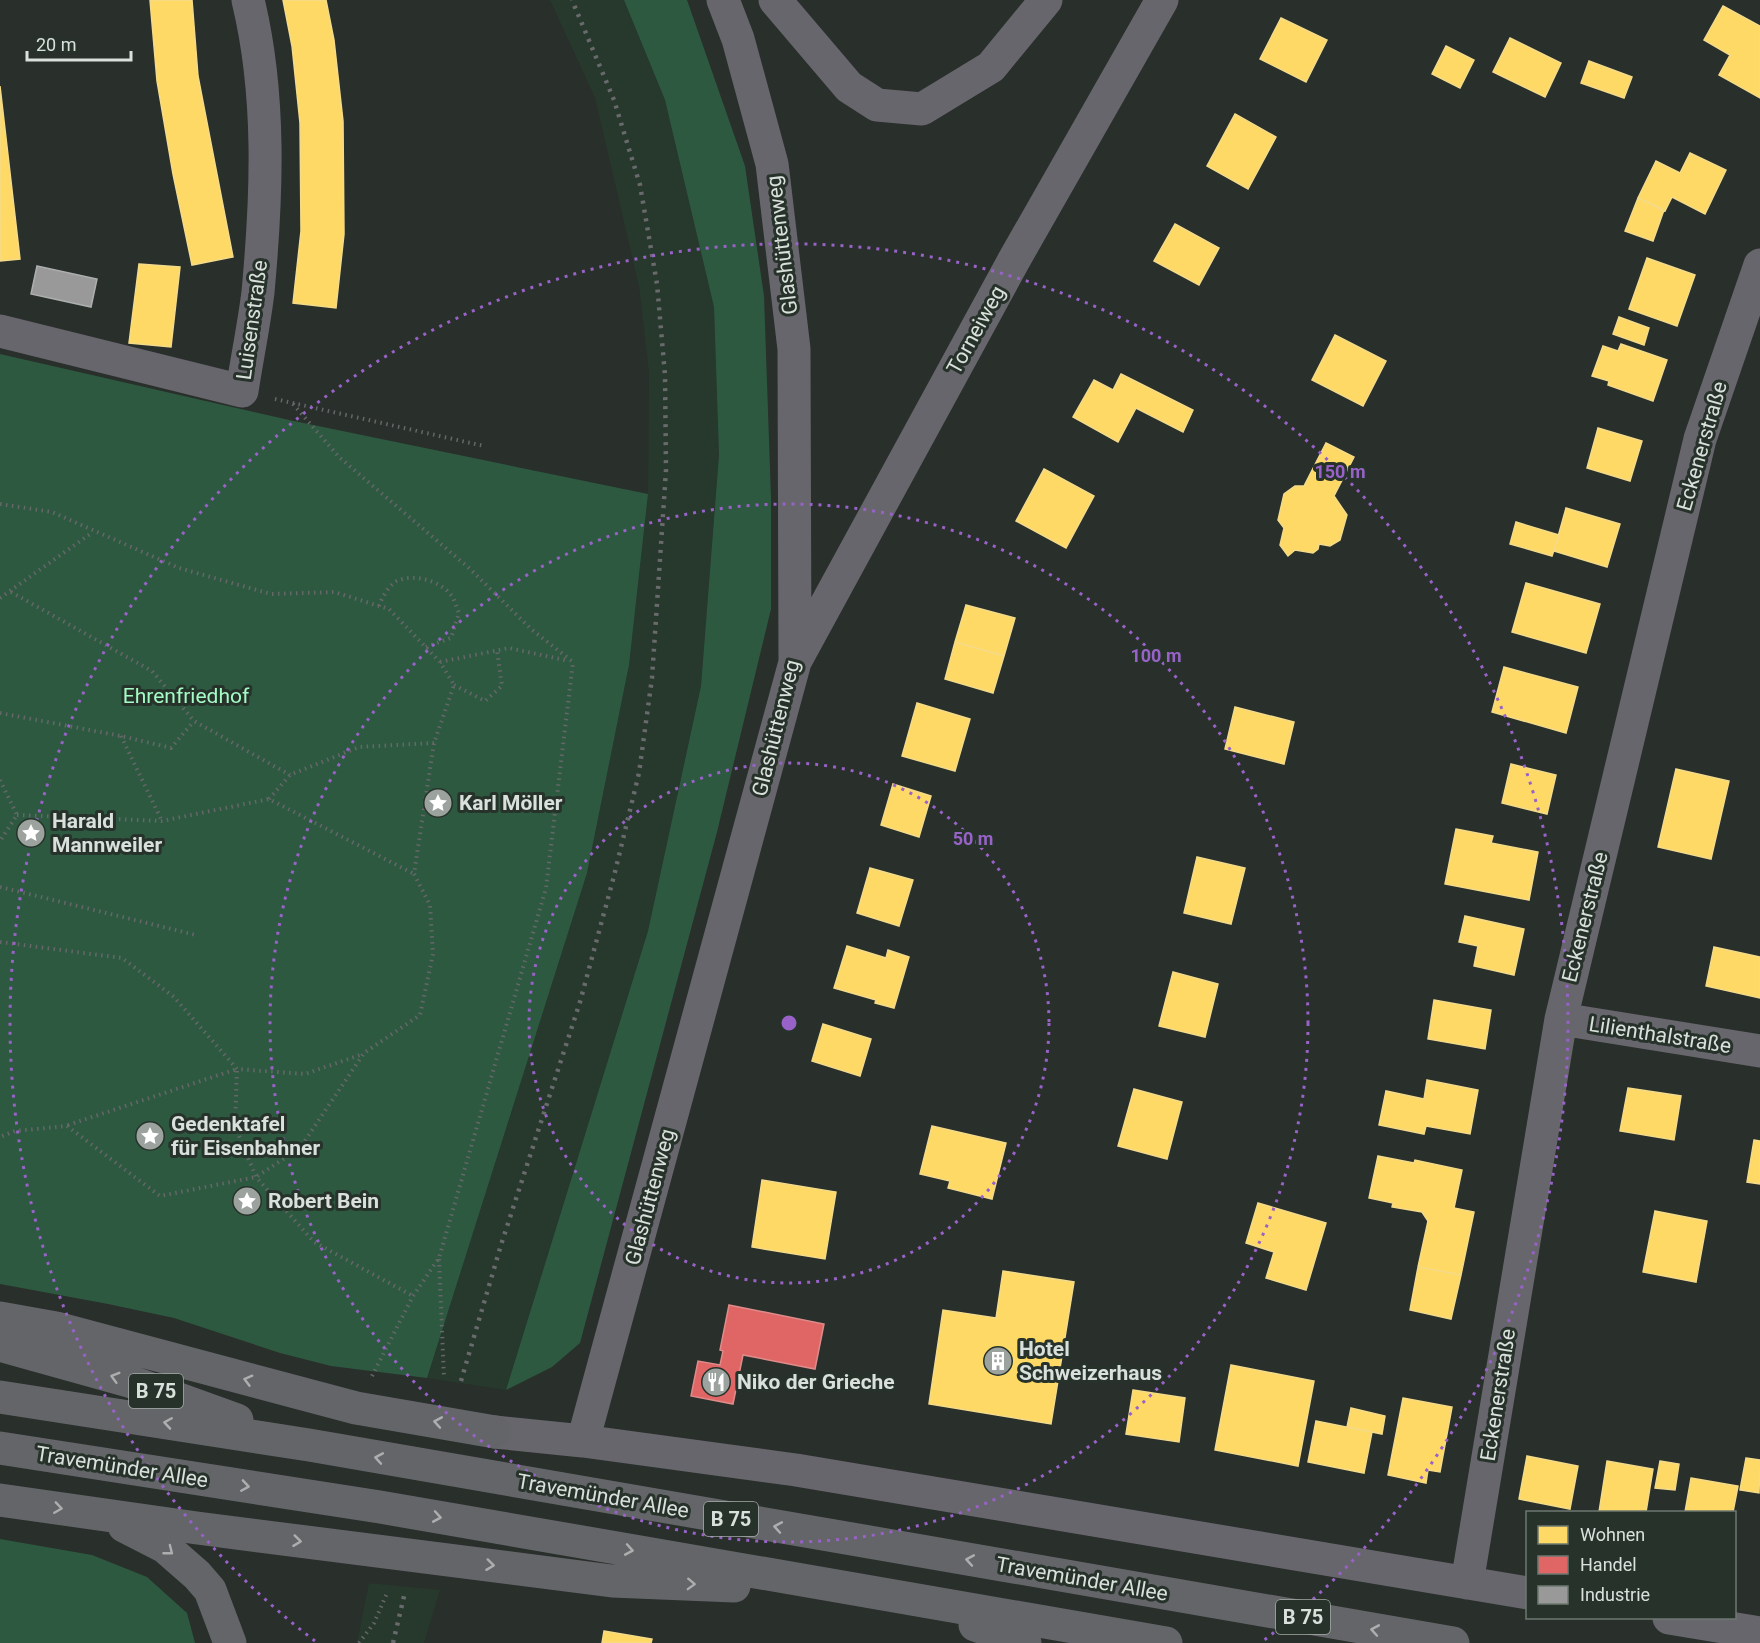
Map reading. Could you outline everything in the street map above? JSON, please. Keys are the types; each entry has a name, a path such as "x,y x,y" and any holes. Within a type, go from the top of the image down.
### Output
{"highway":[{"path":"0,1318 56,1328 356,1408 495,1432"},
{"name":"B 75","path":"0,1345 129,1381 309,1446"},
{"name":"Travemünder Allee","path":"0,1397 309,1446 1453,1643"},
{"name":"Travemünder Allee","path":"0,1448 380,1507 1166,1643"},
{"path":"0,1500 197,1528 612,1581 882,1593 1024,1643"},
{"path":"99,1514 165,1547 197,1575 210,1590 230,1643"}],"street":[{"name":"Luisenstraße","path":"0,331 242,391 257,294 265,192 265,130 248,0"},
{"name":"Glashüttenweg","path":"583,1441 795,662 794,349 772,164 738,39 723,0"},
{"path":"775,0 849,87 877,105 922,109 991,67 1047,0"},
{"name":"Torneiweg","path":"795,662 1014,260 1162,0"},
{"name":"Eckenerstraße","path":"1467,1583 1561,1019 1700,440 1760,265"},
{"name":"Lilienthalstraße","path":"1561,1019 1760,1051"},
{"path":"495,1432 583,1441 796,1470 1526,1593"},
{"path":"1680,1619 1760,1633"}],"path":[{"path":"242,391 484,446"},
{"path":"294,404 339,457 469,568 531,629 573,662"},
{"path":"0,504 52,512 179,568 271,594 334,592 389,609 440,662 454,685 484,701 502,686 497,650"},
{"path":"0,598 94,532"},
{"path":"379,606 382,596 398,580 418,578 434,582 451,595 459,613 451,638 426,647"},
{"path":"10,592 152,671 194,721 290,775"},
{"path":"440,662 509,648 573,662"},
{"path":"368,1384 413,1296 439,1258 546,888 573,662"},
{"path":"414,874 434,743 454,685"},
{"path":"0,713 171,748 194,721"},
{"path":"121,736 162,821"},
{"path":"17,815 162,821 269,799 290,775 359,747 434,743"},
{"path":"0,780 17,815"},
{"path":"0,1137 15,1131 67,1126 237,1069 305,1074 364,1053 420,1015 433,954 430,905 414,874 269,799"},
{"path":"0,842 17,815"},
{"path":"0,887 196,935"},
{"path":"0,942 122,958 174,997 237,1069 235,1126 256,1177 314,1242 413,1296"},
{"path":"67,1126 160,1196 256,1177 300,1148 364,1053"},
{"path":"439,1258 444,1378"},
{"path":"359,1643 374,1623 387,1593"}],"shaded area":[{"path":"550,0 624,0 665,100 714,307 719,455 701,686 648,931 506,1390 427,1378 587,873 629,665 648,494 649,373 639,286 595,98"},
{"path":"369,1583 440,1590 424,1643 357,1643"}],"green space":[{"path":"624,0 687,0 745,166 764,296 771,498 771,609 717,832 580,1343 552,1367 506,1390 648,931 701,686 719,455 714,307 665,100"},
{"name":"Ehrenfriedhof","path":"0,354 289,420 648,494 629,665 587,873 427,1378 331,1366 280,1353 174,1318 0,1284"},
{"path":"0,1539 92,1555 147,1577 187,1613 195,1643 0,1643"}],"building: Wohnen":[{"path":"150,0 192,0 198,76 233,257 192,265 157,81"},
{"path":"283,0 326,0 334,40 343,121 344,234 336,308 293,303 301,231 300,123 292,46"},
{"path":"1723,6 1760,26 1760,98 1719,75 1730,55 1704,40"},
{"path":"1281,18 1327,40 1306,82 1260,59"},
{"path":"1510,38 1561,63 1545,97 1493,72"},
{"path":"1446,46 1474,60 1460,88 1432,74"},
{"path":"1589,61 1632,77 1624,98 1581,83"},
{"path":"0,86 20,259 0,261"},
{"path":"1235,114 1276,137 1248,189 1207,166"},
{"path":"1690,153 1726,170 1705,214 1672,197 1665,211 1638,198 1656,161 1680,173"},
{"path":"1638,198 1664,210 1653,241 1625,231"},
{"path":"1175,224 1219,248 1199,285 1154,261"},
{"path":"1647,258 1695,275 1677,326 1629,309"},
{"path":"139,264 180,267 171,347 129,343"},
{"path":"1619,317 1649,328 1644,345 1613,334"},
{"path":"1335,335 1386,361 1363,406 1312,380"},
{"path":"1621,344 1667,360 1653,401 1608,385 1609,381 1592,376 1603,346 1618,351"},
{"path":"1121,374 1193,410 1183,432 1136,408 1118,442 1073,417 1094,380 1113,390"},
{"path":"1598,428 1642,441 1630,481 1587,468"},
{"path":"1326,443 1354,457 1334,496 1347,515 1340,540 1330,546 1319,544 1318,549 1313,553 1295,550 1288,556 1280,545 1284,528 1278,520 1284,494 1295,486 1304,486"},
{"path":"1044,469 1094,496 1066,548 1016,521"},
{"path":"1566,508 1620,524 1607,567 1554,551"},
{"path":"1516,522 1559,535 1552,556 1510,544"},
{"path":"1526,583 1600,604 1586,653 1512,632"},
{"path":"966,605 1015,618 1004,656 955,642"},
{"path":"955,642 1004,656 993,693 945,679"},
{"path":"1504,667 1578,687 1566,733 1492,712"},
{"path":"917,703 970,719 955,771 902,756"},
{"path":"1235,707 1294,722 1284,764 1225,749"},
{"path":"1511,764 1556,775 1547,814 1502,803"},
{"path":"1676,769 1729,781 1711,859 1658,847"},
{"path":"893,784 931,796 919,837 881,825"},
{"path":"1456,829 1493,836 1491,843 1538,852 1529,900 1445,884"},
{"path":"1197,857 1245,868 1231,924 1184,913"},
{"path":"870,868 913,880 899,926 857,913"},
{"path":"1465,916 1524,929 1514,975 1474,966 1478,946 1459,942"},
{"path":"847,946 886,958 888,950 909,957 894,1008 875,1003 876,1000 834,988"},
{"path":"1714,947 1760,957 1760,998 1706,986"},
{"path":"1173,972 1218,984 1205,1037 1159,1026"},
{"path":"1434,1000 1491,1010 1485,1049 1428,1039"},
{"path":"823,1024 871,1039 860,1076 812,1061"},
{"path":"1427,1080 1478,1090 1470,1134 1426,1126 1424,1134 1379,1125 1386,1091 1424,1099"},
{"path":"1628,1088 1681,1096 1674,1140 1620,1131"},
{"path":"1134,1089 1182,1102 1167,1159 1118,1146"},
{"path":"932,1126 1006,1143 992,1199 948,1188 950,1181 920,1174"},
{"path":"1754,1140 1760,1141 1760,1184 1747,1182"},
{"path":"1378,1156 1414,1163 1415,1160 1462,1170 1454,1208 1474,1212 1461,1275 1418,1267 1428,1221 1422,1212 1392,1207 1393,1203 1369,1198"},
{"path":"762,1180 836,1192 825,1259 752,1247"},
{"path":"1258,1203 1326,1223 1306,1290 1266,1278 1274,1252 1246,1243"},
{"path":"1655,1211 1707,1221 1696,1282 1643,1272"},
{"path":"1418,1267 1461,1275 1451,1319 1410,1310"},
{"name":"Hotel Schweizerhaus","path":"1003,1271 1074,1282 1051,1424 929,1404 943,1310 996,1318"},
{"path":"1231,1365 1314,1381 1298,1466 1215,1450"},
{"path":"1133,1390 1185,1398 1179,1442 1126,1434"},
{"path":"1403,1398 1452,1407 1440,1472 1428,1470 1426,1483 1388,1475"},
{"path":"1351,1408 1385,1416 1382,1434 1347,1427"},
{"path":"1316,1421 1372,1432 1364,1473 1308,1462"},
{"path":"1527,1456 1578,1466 1570,1509 1519,1499"},
{"path":"1746,1458 1760,1460 1759,1493 1740,1490"},
{"path":"1607,1461 1653,1469 1646,1511 1599,1511"},
{"path":"1660,1461 1679,1464 1675,1490 1655,1488"},
{"path":"1691,1478 1738,1486 1733,1511 1685,1511"},
{"path":"604,1631 652,1639 651,1643 602,1643"}],"building: Handel":[{"path":"729,1305 824,1324 815,1369 743,1355 733,1404 691,1396 698,1361 720,1365 723,1351 720,1350"}],"building: Industrie":[{"path":"37,266 97,279 91,307 31,294"}],"railway":[{"path":"461,1381 501,1245 580,1002 639,773 652,678 666,470 665,375 657,284 640,185 614,100 572,0"},
{"path":"393,1643 405,1592"}],"place":[{"name":"Karl Möller","path":"438,803"},
{"name":"Harald Mannweiler","path":"31,833"},
{"name":"Gedenktafel für Eisenbahner","path":"150,1136"},
{"name":"Robert Bein","path":"247,1201"},
{"name":"Hotel Schweizerhaus","path":"998,1361"},
{"name":"Niko der Grieche","path":"716,1382"}]}
